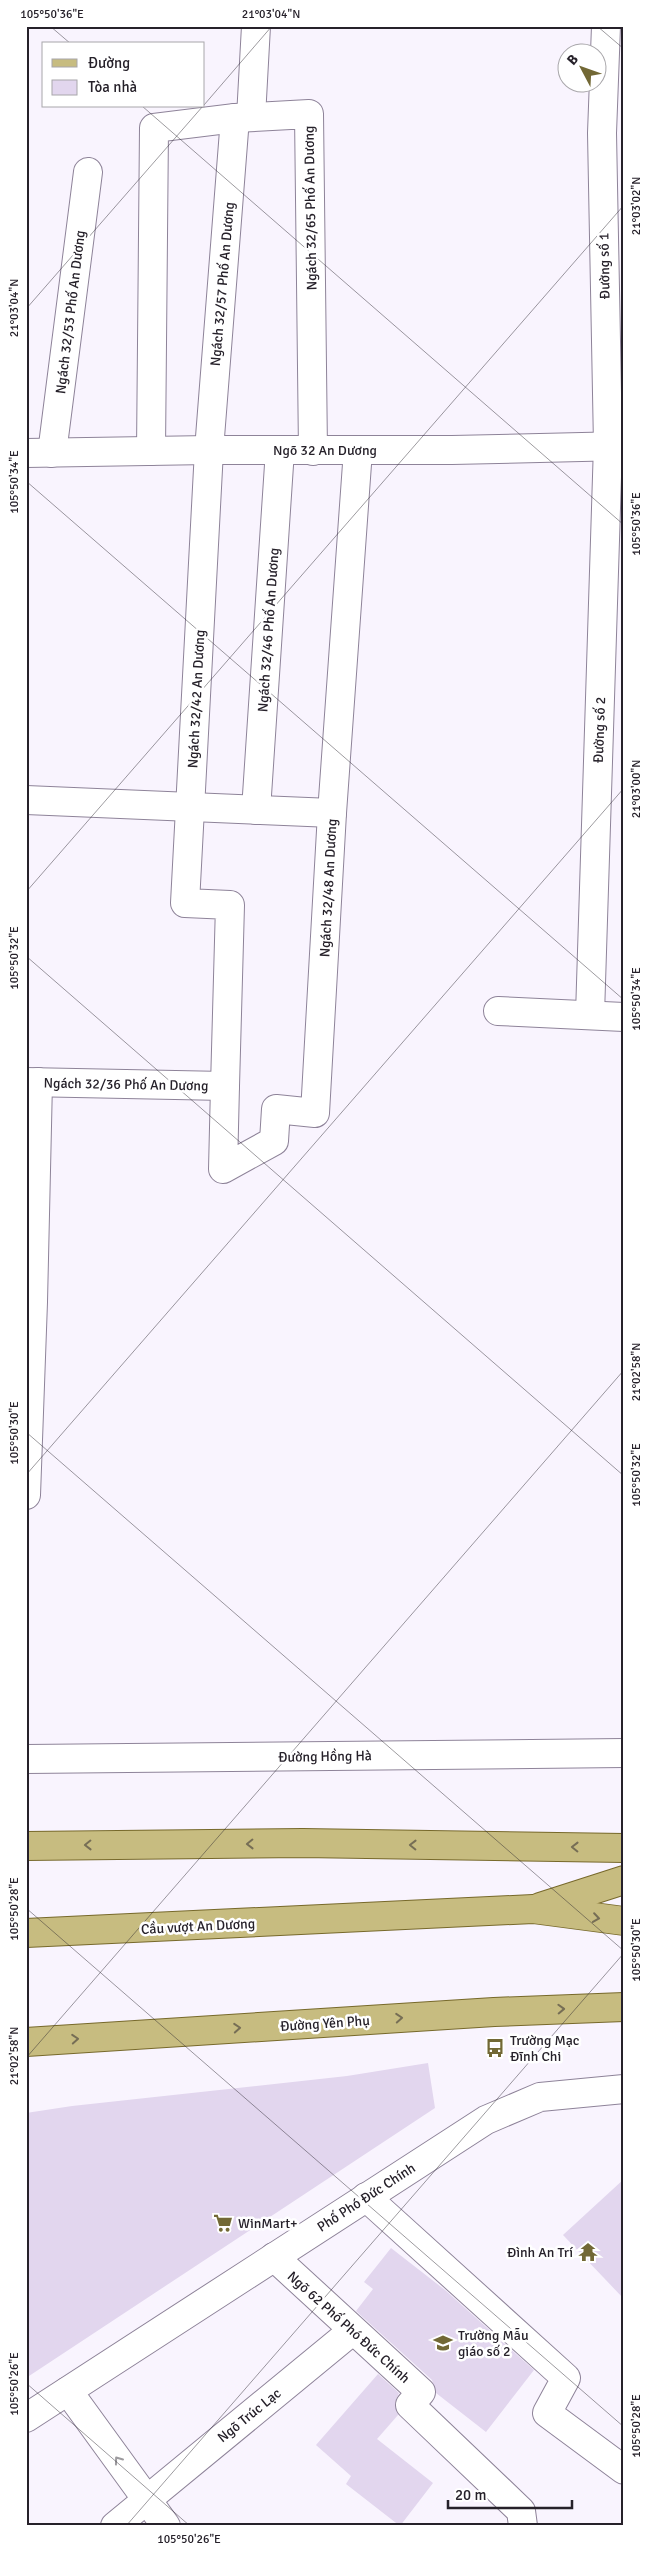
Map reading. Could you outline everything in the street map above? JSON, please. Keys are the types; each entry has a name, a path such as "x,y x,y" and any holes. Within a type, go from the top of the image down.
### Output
{"main road":[{"path":"26,1846 304,1843 624,1848"},
{"path":"533,1909 624,1880"},
{"path":"533,1909 624,1921"},
{"name":"Cầu vượt An Dương","path":"26,1933 533,1909"},
{"name":"Đường Yên Phụ","path":"26,2042 494,2012 624,2007"}],"street":[{"name":"Ngách 32/57 Phố An Dương","path":"209,450 243,118 256,26"},
{"name":"Đường số 1","path":"606,26 602,133 616,445"},
{"name":"Ngách 32/65 Phố An Dương","path":"151,451 154,128 243,118 309,114 313,451"},
{"name":"Ngách 32/53 Phố An Dương","path":"39,453 88,172"},
{"name":"Ngõ 32 An Dương","path":"39,453 209,450 313,451 616,445"},
{"name":"Đường số 2","path":"590,1015 616,445"},
{"name":"Ngách 32/42 An Dương","path":"209,450 185,903 230,905"},
{"name":"Ngách 32/46 Phố An Dương","path":"256,810 280,450"},
{"name":"Ngách 32/48 An Dương","path":"224,1086 223,1169 274,1141 276,1109 315,1113 332,813 358,450"},
{"path":"26,800 332,813"},
{"name":"Ngách 32/36 Phố An Dương","path":"32,1082 224,1086 230,905"},
{"path":"498,1011 624,1018"},
{"path":"26,1495 33,1312 32,1082"},
{"name":"Đường Hồng Hà","path":"26,1759 624,1753"},
{"name":"Phố Phó Đức Chính","path":"26,2418 486,2120 540,2097 624,2089"},
{"path":"366,2197 566,2378 547,2413 624,2470"},
{"name":"Ngõ 62 Phố Phó Đức Chính","path":"274,2257 352,2331 421,2392 410,2405 521,2511 523,2526"},
{"name":"Ngõ Trúc Lạc","path":"115,2526 352,2331"},
{"path":"68,2391 166,2526"}],"building":[{"path":"428,2063 435,2108 26,2378 26,2113 72,2106 347,2076"},
{"path":"624,2179 624,2299 563,2235"},
{"name":"Trường Mẫu giáo số 2","path":"391,2248 445,2290 534,2370 486,2432 436,2393 432,2380 356,2311 373,2289 364,2282"},
{"path":"378,2374 399,2393 395,2402 398,2415 377,2439 433,2483 400,2526 346,2484 351,2476 316,2445"}],"place":[{"name":"Trường Mạc Đĩnh Chi","path":"495,2048"},
{"name":"WinMart+","path":"223,2223"},
{"name":"Đình An Trí","path":"588,2252"},
{"name":"Trường Mẫu giáo số 2","path":"443,2343"}]}
